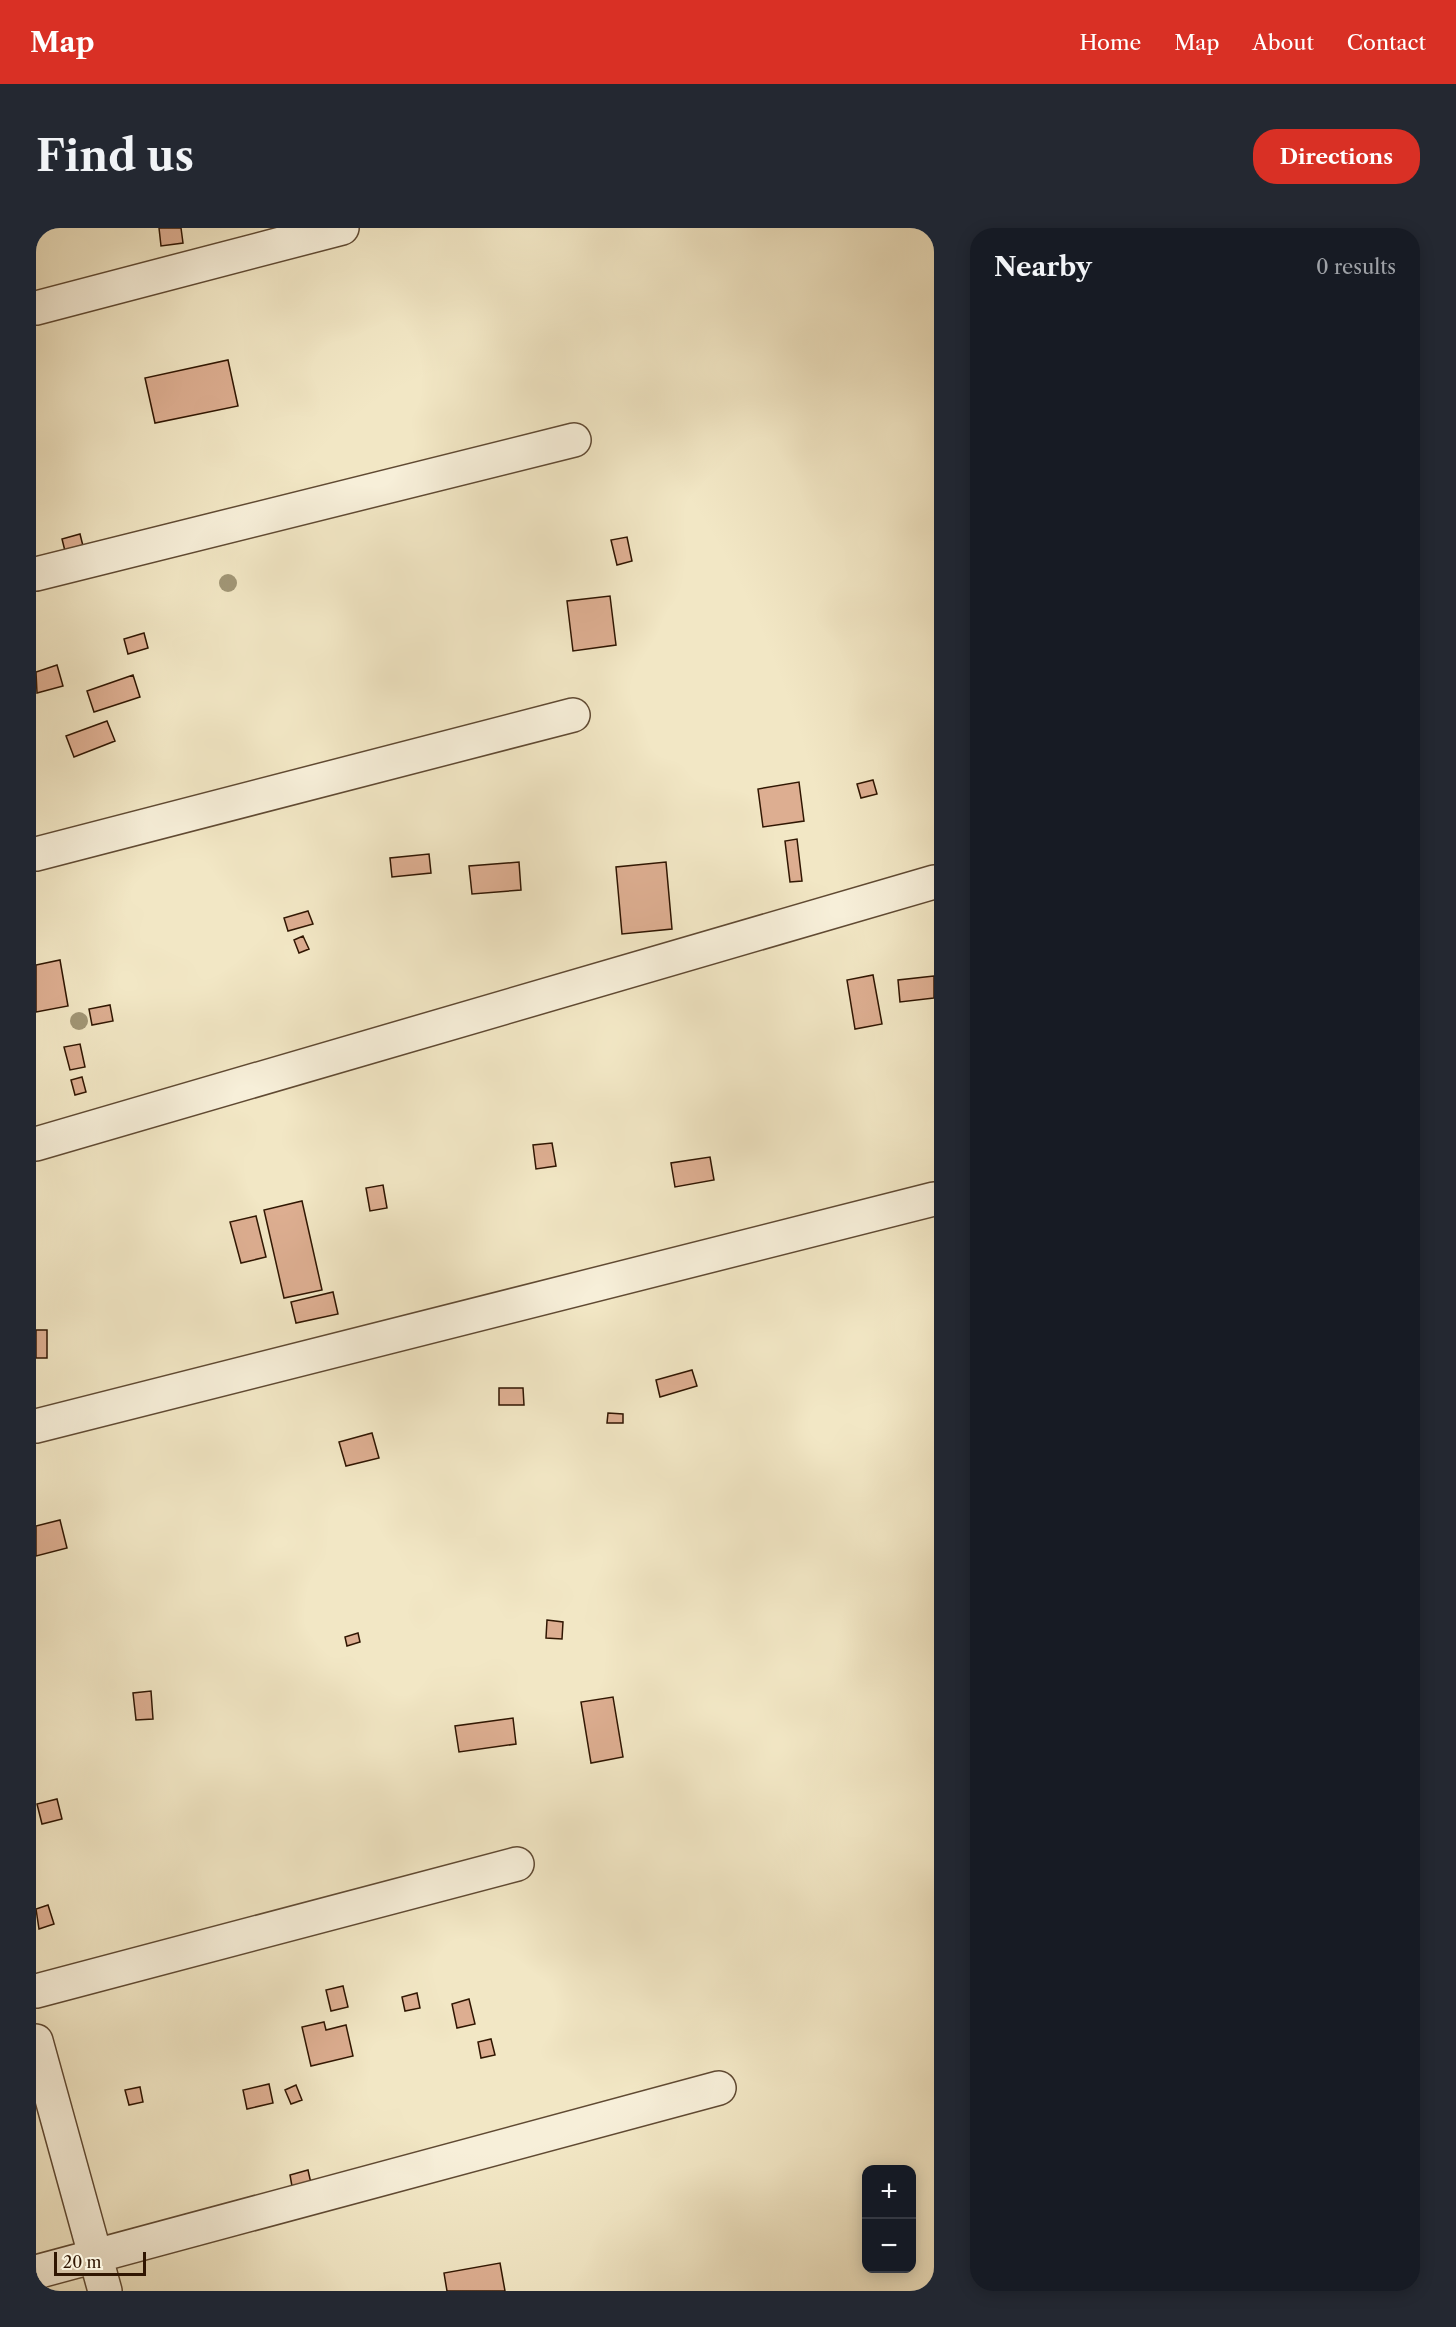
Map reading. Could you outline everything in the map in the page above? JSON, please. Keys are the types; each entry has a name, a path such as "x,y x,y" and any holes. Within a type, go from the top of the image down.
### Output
{"street":[{"path":"36,308 342,228"},
{"path":"36,574 574,440"},
{"path":"36,854 573,715"},
{"path":"36,1144 934,882"},
{"path":"36,1426 934,1199"},
{"path":"36,1991 517,1864"},
{"path":"36,2041 105,2291"},
{"path":"36,2272 719,2088"}],"building":[{"path":"159,228 181,228 183,243 161,246"},
{"path":"228,360 238,406 155,423 145,378"},
{"path":"80,534 84,550 66,555 62,539"},
{"path":"627,537 632,561 617,565 611,540"},
{"path":"610,596 616,645 573,651 567,601"},
{"path":"144,633 148,648 128,654 124,639"},
{"path":"57,665 63,686 37,693 36,672"},
{"path":"133,675 140,697 94,712 87,691"},
{"path":"107,721 115,741 74,757 66,736"},
{"path":"873,780 877,794 861,798 857,784"},
{"path":"799,782 804,821 763,827 758,789"},
{"path":"797,839 802,881 790,882 785,841"},
{"path":"429,854 431,873 392,877 390,858"},
{"path":"519,862 521,890 472,894 469,866"},
{"path":"666,862 672,929 622,934 616,867"},
{"path":"308,911 313,924 288,931 284,918"},
{"path":"303,936 309,949 299,953 294,940"},
{"path":"60,960 68,1006 36,1012 36,965"},
{"path":"873,975 882,1024 855,1029 847,980"},
{"path":"934,976 934,998 900,1002 898,980"},
{"path":"110,1005 113,1021 92,1025 89,1009"},
{"path":"80,1044 85,1067 70,1070 64,1047"},
{"path":"82,1077 86,1092 75,1095 71,1080"},
{"path":"552,1143 556,1166 536,1169 533,1145"},
{"path":"710,1157 714,1180 675,1187 671,1163"},
{"path":"383,1185 387,1208 370,1211 366,1188"},
{"path":"302,1201 322,1290 284,1298 264,1210"},
{"path":"256,1216 266,1257 241,1263 230,1222"},
{"path":"333,1292 338,1314 296,1323 291,1302"},
{"path":"36,1330 47,1330 47,1358 36,1358"},
{"path":"692,1370 697,1386 660,1397 656,1380"},
{"path":"499,1388 523,1388 524,1405 499,1405"},
{"path":"608,1413 623,1414 623,1423 607,1423"},
{"path":"372,1433 379,1458 346,1466 339,1442"},
{"path":"60,1520 67,1548 36,1556 36,1526"},
{"path":"547,1620 563,1622 562,1639 546,1638"},
{"path":"358,1633 360,1642 347,1646 345,1637"},
{"path":"151,1691 153,1719 136,1720 133,1693"},
{"path":"613,1697 623,1757 591,1763 581,1702"},
{"path":"513,1718 516,1744 459,1752 455,1726"},
{"path":"57,1799 62,1819 42,1824 37,1804"},
{"path":"48,1905 54,1924 39,1929 36,1909"},
{"path":"343,1986 348,2007 331,2011 326,1990"},
{"path":"417,1993 420,2008 405,2011 402,1997"},
{"path":"469,1999 475,2024 457,2028 452,2004"},
{"path":"324,2022 326,2030 346,2025 353,2056 311,2066 302,2027"},
{"path":"491,2039 495,2055 481,2058 478,2042"},
{"path":"269,2084 273,2103 247,2109 243,2090"},
{"path":"296,2085 302,2100 291,2104 285,2090"},
{"path":"140,2087 143,2102 129,2105 125,2090"},
{"path":"308,2170 312,2188 293,2192 290,2175"},
{"path":"500,2263 505,2291 447,2291 444,2273"}]}
